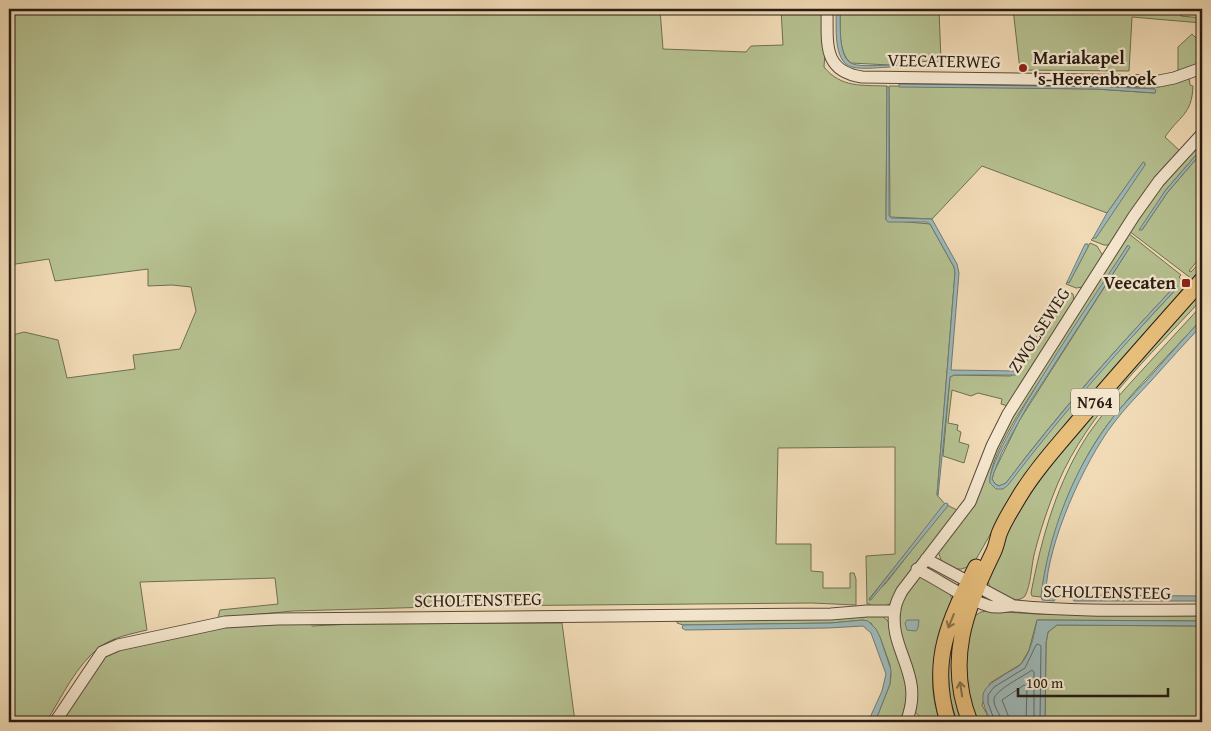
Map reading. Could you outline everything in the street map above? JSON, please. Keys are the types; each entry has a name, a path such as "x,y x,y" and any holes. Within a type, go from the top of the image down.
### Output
{"main road":[{"name":"N764","path":"970,722 961,692 958,662 962,629 970,591 988,543 1000,533 1020,496 1041,466 1111,382 1202,280"},
{"name":"N764","path":"948,722 940,686 941,655 948,628 970,591"}],"street":[{"name":"VEECATERWEG","path":"827,9 828,51 832,61 837,68 850,75 862,77 1159,81 1202,68"},
{"name":"ZWOLSEWEG","path":"926,559 970,502 992,446 1008,414 1126,229 1159,182 1202,134"},
{"path":"906,722 909,716 912,696 911,679 898,643 894,611 902,591 926,559"},
{"name":"SCHOLTENSTEEG","path":"926,559 990,606 1000,608 1012,605 1044,609 1202,610"},
{"name":"SCHOLTENSTEEG","path":"917,569 970,591"},
{"name":"SCHOLTENSTEEG","path":"55,722 102,652 118,645 225,622 278,619 831,614 894,611"}],"green space":[{"path":"9,9 660,9 663,49 746,52 751,46 783,45 781,9 823,9 824,67 838,79 845,82 887,86 886,220 930,224 954,267 955,273 937,495 945,504 869,599 886,583 947,505 957,510 892,603 871,608 870,604 867,604 866,556 895,554 895,447 778,448 776,544 811,544 811,571 823,572 823,588 850,588 850,573 854,573 856,579 856,605 812,603 468,606 293,611 218,618 220,610 278,604 275,578 140,582 147,630 122,636 100,647 91,654 70,682 46,722 9,722 9,336 24,332 58,340 67,378 135,369 133,355 180,349 196,311 191,287 172,285 148,286 148,269 55,281 49,259 9,265"},
{"path":"840,9 939,9 941,61 909,62 909,66 851,63 842,46"},
{"path":"1013,9 1182,9 1181,16 1202,18 1202,23 1132,17 1129,71 1020,70"},
{"path":"1192,34 1197,39 1202,34 1202,64 1178,74 1178,47"},
{"path":"1189,78 1190,85 1193,86 1190,103 1184,115 1165,137 1180,151 1110,245 1104,245 1091,240 1096,237 1143,163 1107,213 982,166 932,219 890,217 889,86 1096,89 1155,93 1155,89 1121,87 1131,82"},
{"path":"1202,140 1202,148 1165,191 1142,230 1167,193 1202,152 1202,255 1189,271 1191,272 1202,260 1202,267 1192,279 1129,231 1161,185"},
{"path":"1128,233 1181,275 1179,277 1180,281 1184,287 1166,311 1075,414 999,519 975,561 968,567 956,569 942,563 938,551 1007,424","holes":["1128,245 1130,247 1019,421 994,472 992,479 995,484 999,486 1006,483 1088,382 1176,285 1178,287 1090,382 1003,489 990,483 997,453 1017,416"]},
{"path":"1090,243 1097,246 1103,256 1083,287 1076,288 1066,284 1067,282 1069,283"},
{"path":"1202,289 1202,299 1122,385 1086,432 1071,457 1058,483 1044,519 1025,596 1017,600 1012,599 990,587 987,579 996,556 1012,524 1034,488 1063,449"},
{"path":"1067,291 1073,294 1074,300 1008,406 1001,404 1002,399 978,393 971,396 952,390 948,423 958,425 957,430 961,432 959,442 969,445 964,463 943,456 950,377 954,375 1011,376 1028,359 1026,357 1031,349 1033,350"},
{"path":"1202,305 1202,319 1130,397 1095,442 1064,506 1044,575 1041,597 1032,596 1031,593 1040,551 1052,510 1068,471 1089,433 1110,406"},
{"path":"920,576 950,594 953,603 938,648 933,675 935,705 940,722 926,722 915,712 899,630 901,603 917,577"},
{"path":"981,612 1037,614 1202,616 1202,621 1037,620 1029,650 1021,664 990,683 982,705 991,722 973,722 961,672 973,617"},
{"path":"881,615 891,626 908,693 901,722 875,722 890,684 891,675 890,665 880,637 871,623 863,620 831,623 683,625 677,623 677,619"},
{"path":"955,620 967,722 957,722 950,698 947,657"},
{"path":"311,622 312,626 353,624 562,623 575,722 59,722 102,657 115,648 221,627"},
{"path":"1057,625 1202,626 1202,722 1045,722 1046,643 1048,632"}],"water":[{"path":"836,9 840,9 842,48 848,61 857,65 892,65 893,67 862,68 846,64 838,50"},
{"path":"899,84 1111,87 1155,89 1156,92 1096,89 899,87"},
{"path":"887,86 889,88 889,216 892,218 932,219 957,264 959,273 951,370 1015,371 1024,357 1028,359 1016,375 954,375 950,377 938,496 955,273 954,267 930,224 926,222 888,222 886,220"},
{"path":"1202,148 1202,152 1167,193 1142,230 1139,230 1165,191"},
{"path":"1143,162 1145,165 1096,238 1093,238 1107,213"},
{"path":"1085,244 1088,244 1088,247 1069,283 1067,282"},
{"path":"1128,245 1130,247 1028,405 1002,452 992,479 995,484 999,486 1006,483 1088,382 1176,285 1178,287 1090,384 1008,485 1003,489 996,489 990,483 993,466 1006,439 1048,367"},
{"path":"1064,290 1067,291 1032,350 1030,348"},
{"path":"1202,319 1202,325 1117,418 1090,460 1069,504 1053,551 1046,592 1048,595 1055,596 1055,600 1042,600 1044,573 1049,551 1064,506 1083,463 1117,412"},
{"path":"944,504 948,504 947,507 871,600 869,600"},
{"path":"1074,595 1202,596 1202,601 1074,601 1072,599"},
{"path":"907,620 919,620 916,631 907,630 905,623"},
{"path":"1037,620 1202,621 1202,626 1057,625 1048,632 1046,643 1045,722 991,722 983,698 986,688 1018,667 1024,660 1032,643"},
{"path":"868,621 876,629 891,670 890,684 875,722 868,722 882,691 886,674 871,633 863,626 685,630 682,628 683,625 831,623"}],"place":[{"name":"Mariakapel 's-Heerenbroek","path":"1023,68"},
{"name":"Veecaten","path":"1186,283"}]}
